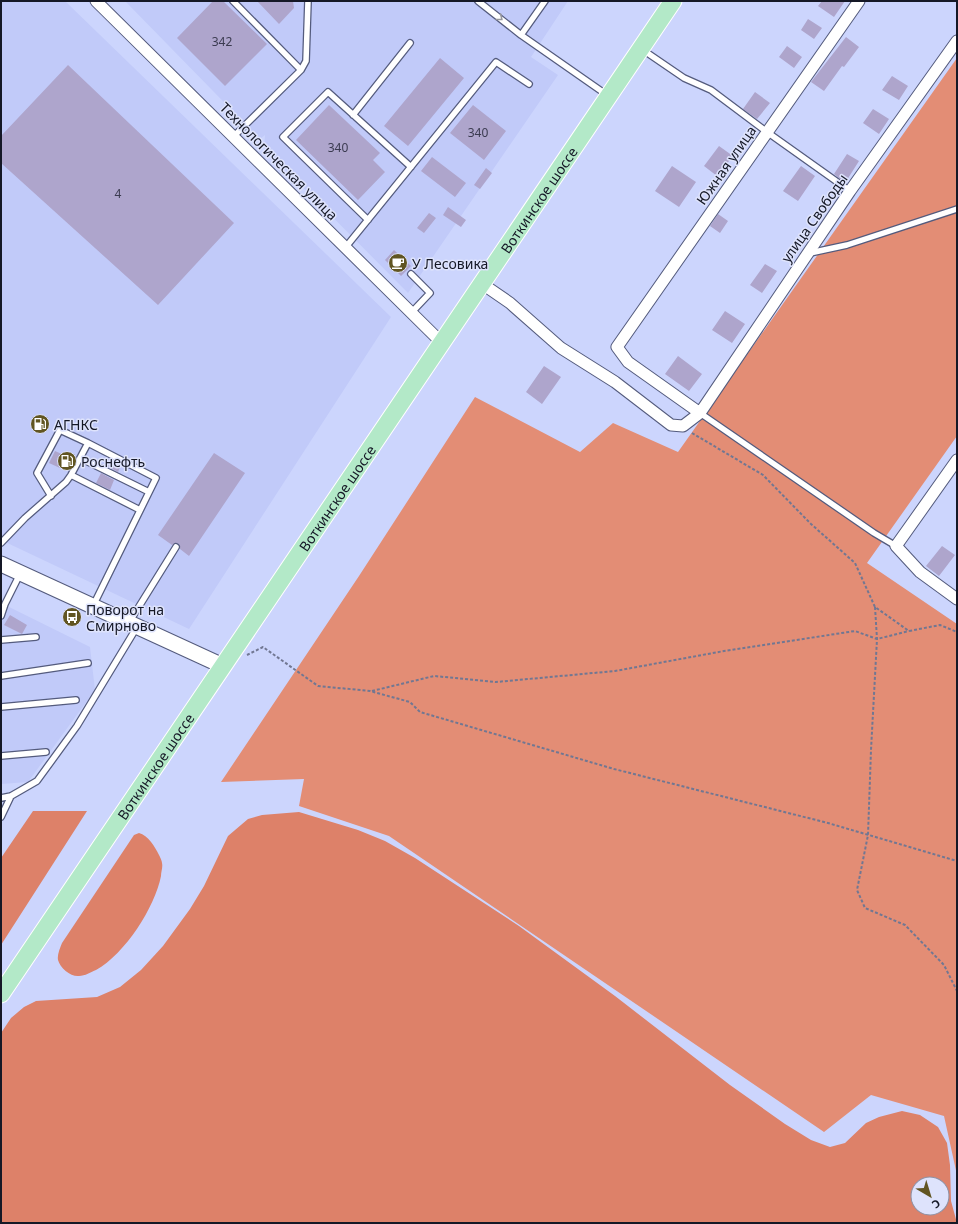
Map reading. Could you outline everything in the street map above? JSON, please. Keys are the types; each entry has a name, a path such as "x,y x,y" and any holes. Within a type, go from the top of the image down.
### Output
{"main road":[{"name":"Воткинское шоссе","path":"1,994 673,1"}],"street":[{"name":"Технологическая улица","path":"96,1 442,343"},
{"name":"Южная улица","path":"700,413 628,362 617,347 859,1"},
{"name":"улица Свободы","path":"683,426 700,413 850,191 957,41"},
{"path":"481,283 510,303 561,348 615,382 671,425 683,426"},
{"path":"957,460 896,546 920,572 957,599"},
{"path":"1,564 223,666"}],"lane":[{"path":"233,1 301,70"},
{"path":"233,137 301,70 306,61 308,1"},
{"path":"478,1 521,35 608,96"},
{"path":"521,35 545,1"},
{"path":"353,115 410,44"},
{"path":"641,48 684,78 711,90 850,191"},
{"path":"346,248 496,62 529,84"},
{"path":"368,220 283,137 328,92 411,167"},
{"path":"808,253 847,245 957,209"},
{"path":"411,274 430,293 411,313"},
{"path":"700,413 874,533 896,546"},
{"path":"51,496 37,473 60,430 156,478 92,606"},
{"path":"1,543 25,518 66,482 88,444"},
{"path":"80,458 149,492"},
{"path":"71,475 140,510"},
{"path":"1,798 11,796 37,781 77,726 176,547"},
{"path":"1,616 20,573"},
{"path":"1,640 36,637"},
{"path":"1,676 88,663"},
{"path":"1,708 76,700"},
{"path":"1,756 46,752"},
{"path":"1,817 11,796"}],"path":[{"path":"683,426 699,438 763,475 810,524 855,563 875,607 877,639 868,835 857,890 865,908 905,925 944,965 957,991"},
{"path":"875,607 909,631"},
{"path":"370,691 434,676 496,682 615,671 724,651 855,631 877,639 940,625 957,632"},
{"path":"243,656 263,647 318,686 370,691 410,702 420,712 614,769 828,823 957,861"}],"shaded area":[{"path":"1,1 65,1 391,317 189,629 1,540"},
{"path":"125,1 568,1 531,57 558,75 408,293 264,148 265,135 260,139"},
{"path":"957,58 957,436 867,563 957,624 957,1175 944,1116 871,1095 824,1132 389,836 299,806 304,779 221,782 359,576 475,397 580,452 613,423 678,452"},
{"path":"1,603 90,647 95,690 28,782 1,784"},
{"path":"33,811 87,811 1,945 1,858"},
{"path":"299,812 358,830 385,841 415,858 519,926 615,996 730,1085 785,1124 811,1140 830,1147 845,1143 866,1123 879,1117 902,1111 920,1115 938,1127 947,1143 950,1165 951,1201 957,1223 1,1223 1,1033 11,1018 24,1007 36,1001 97,997 120,987 141,970 163,946 190,909 204,886 228,836 248,819 262,815"},
{"path":"139,833 151,842 162,862 158,888 152,902 137,929 118,953 96,970 79,976 73,975 66,971 59,963 58,954 62,943 134,835"}],"building":[{"path":"213,1 223,1 267,44 225,86 177,38"},
{"path":"257,1 293,1 294,8 279,24"},
{"path":"822,1 845,1 834,17 818,6"},
{"path":"808,19 822,28 814,39 801,30"},
{"path":"846,37 859,47 844,67 842,66 824,91 811,82"},
{"path":"787,46 802,57 794,68 779,57"},
{"path":"440,58 464,78 408,146 384,126"},
{"path":"68,65 234,223 158,305 1,163 1,136"},
{"path":"892,76 908,86 899,100 882,90"},
{"path":"755,92 770,103 757,119 743,109"},
{"path":"329,105 380,153 373,160 385,172 358,200 296,140"},
{"path":"473,105 506,131 484,160 450,133"},
{"path":"873,109 889,119 879,134 863,123"},
{"path":"719,146 733,156 717,176 704,166"},
{"path":"847,154 859,161 845,183 834,174"},
{"path":"432,157 466,183 455,197 421,171"},
{"path":"672,166 696,182 679,207 655,191"},
{"path":"801,166 815,176 798,201 783,191"},
{"path":"486,168 492,173 480,189 474,185"},
{"path":"448,207 466,220 461,227 443,215"},
{"path":"429,213 436,218 424,233 417,228"},
{"path":"718,214 728,221 720,233 710,226"},
{"name":"У Лесовика","path":"394,250 411,266 401,276 385,260"},
{"path":"765,264 777,271 762,293 750,285"},
{"path":"725,311 745,324 732,343 712,330"},
{"path":"678,356 702,374 689,391 665,374"},
{"path":"544,366 561,377 542,404 526,392"},
{"path":"55,451 66,456 60,468 49,463"},
{"path":"214,453 245,473 189,556 180,549 179,544 176,543 172,545 158,535"},
{"path":"108,459 121,465 118,472 105,465"},
{"path":"101,473 114,480 110,490 96,483"},
{"path":"942,546 955,555 939,576 926,566"},
{"path":"10,615 27,625 22,634 4,625"}],"place":[{"name":"У Лесовика","path":"398,263"},
{"name":"АГНКС","path":"40,424"},
{"name":"Роснефть","path":"67,461"},
{"name":"Поворот на Смирново","path":"72,617"}]}
